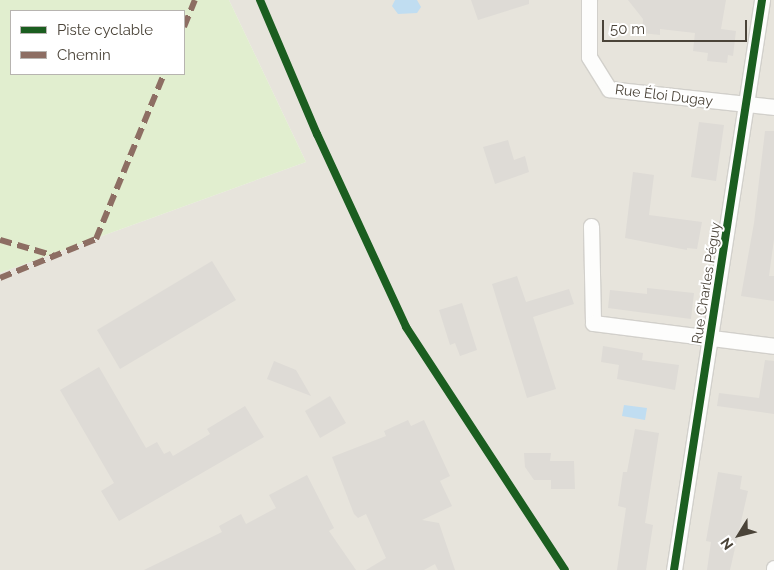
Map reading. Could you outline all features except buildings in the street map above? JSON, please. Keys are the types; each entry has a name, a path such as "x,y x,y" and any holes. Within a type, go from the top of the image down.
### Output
{"street":[{"name":"Rue Charles Péguy","path":"674,570 762,0"},
{"name":"Rue Éloi Dugay","path":"589,5 589,57 609,89 774,107"},
{"path":"591,226 593,322 774,346"}],"shaded area":[{"path":"229,0 774,0 774,570 0,570 0,273 306,162"}],"green space":[{"path":"0,0 229,0 306,162 0,273"}],"water":[{"path":"395,0 417,0 421,7 417,13 398,14 392,6"},
{"path":"624,405 647,408 645,420 622,416"}],"marked path":[{"path":"185,25 195,0"},
{"path":"0,278 96,239 164,75"},
{"path":"0,240 55,256"}],"cycle path":[{"path":"260,0 317,134 406,327 565,570"},
{"path":"674,570 762,0"}]}
